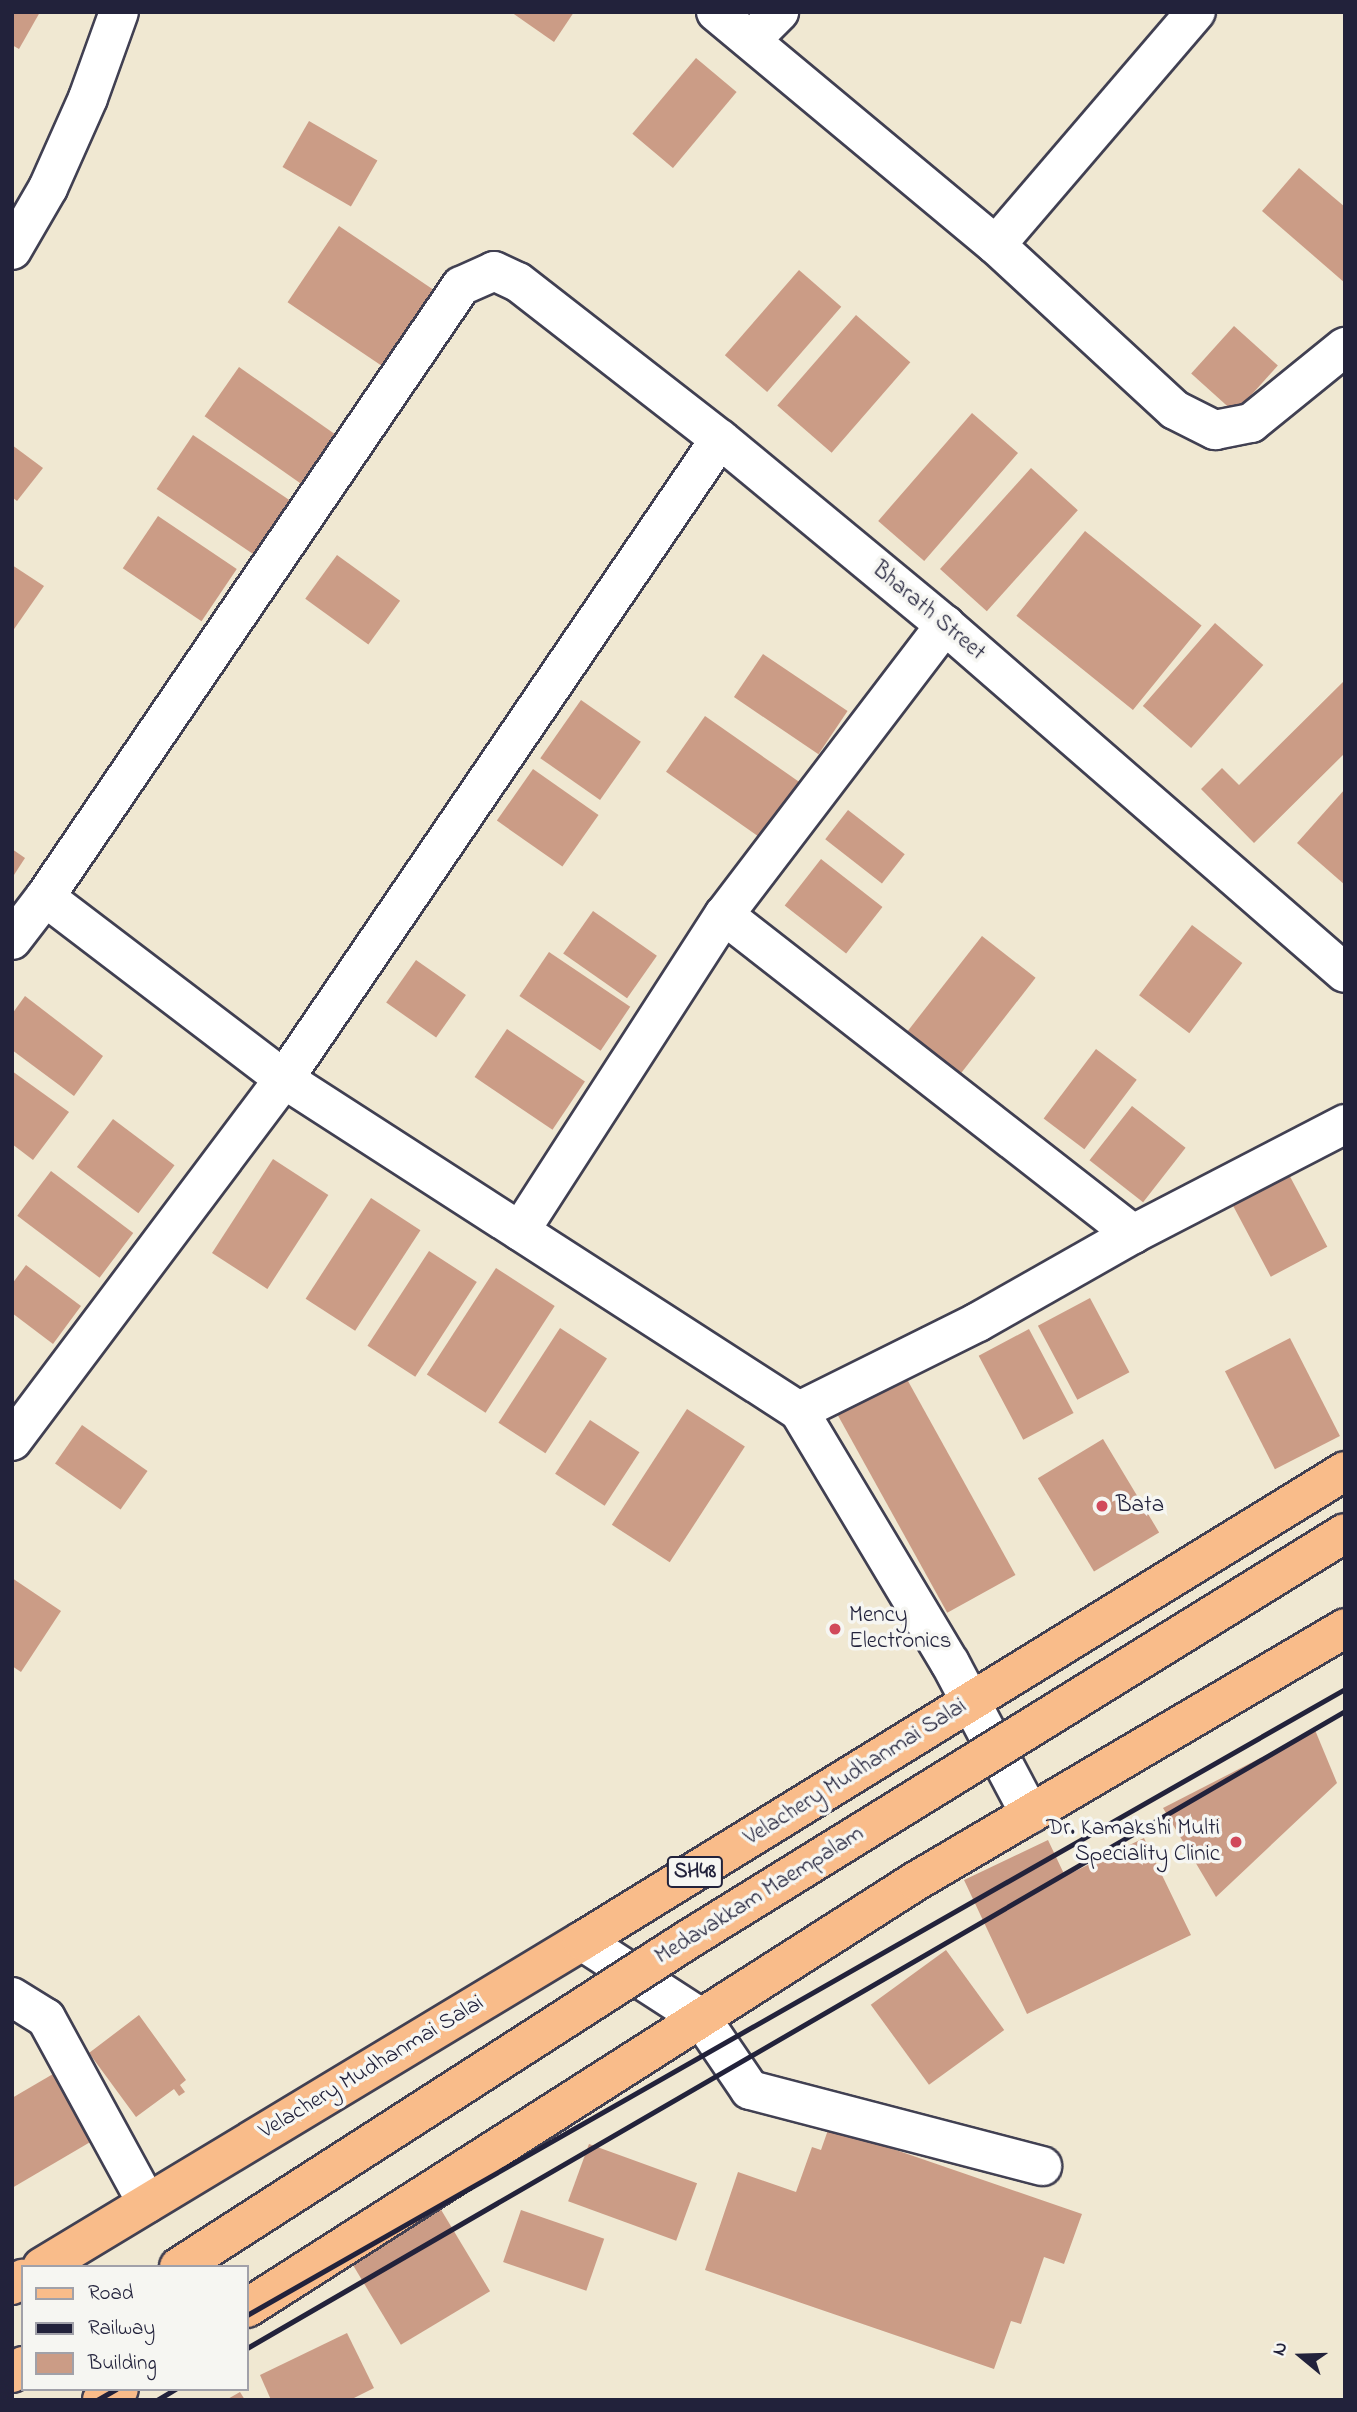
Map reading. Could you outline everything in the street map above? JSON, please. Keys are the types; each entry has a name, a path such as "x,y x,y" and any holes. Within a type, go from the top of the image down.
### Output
{"main road":[{"name":"Velachery Mudhanmai Salai","path":"45,2265 582,1941 1345,1471"},
{"name":"Medavakkam Maempalam","path":"182,2265 689,1939 1345,1533"},
{"path":"248,2307 916,1881 1345,1628"}],"street":[{"path":"12,250 48,188 78,120 119,12"},
{"path":"716,12 996,246 1175,411 1215,430 1251,423 1345,346"},
{"path":"751,40 779,12"},
{"path":"996,246 1196,12"},
{"name":"Bharath Street","path":"45,897 461,286 494,271 518,282 720,439 1339,955"},
{"path":"12,1441 284,1079 720,439"},
{"path":"520,1231 724,915 945,625"},
{"path":"12,940 45,897 284,1079 799,1410 971,1702 1030,1815"},
{"path":"724,915 1133,1234"},
{"path":"799,1410 978,1322 1133,1234 1345,1124"},
{"path":"582,1941 701,2018 750,2090 1042,2166"},
{"path":"12,1997 46,2018 147,2203"}],"building":[{"path":"12,12 40,12 19,49 12,45"},
{"path":"511,12 574,12 554,42"},
{"path":"696,58 737,92 673,168 632,134"},
{"path":"309,121 377,160 351,206 282,167"},
{"path":"1299,168 1345,207 1345,283 1262,211"},
{"path":"339,226 440,294 389,370 288,302"},
{"path":"799,270 841,307 767,392 725,355"},
{"path":"856,315 910,362 832,453 777,406"},
{"path":"1234,326 1278,365 1235,413 1191,374"},
{"path":"239,367 342,439 308,488 205,416"},
{"path":"972,413 1018,453 924,561 878,521"},
{"path":"193,435 294,503 258,557 157,489"},
{"path":"12,445 43,468 17,501 12,497"},
{"path":"1031,468 1078,510 987,611 940,569"},
{"path":"158,516 237,569 202,621 123,568"},
{"path":"1085,531 1202,625 1133,710 1016,616"},
{"path":"337,555 400,601 368,645 305,599"},
{"path":"12,565 44,586 12,632"},
{"path":"1215,623 1263,665 1191,748 1143,706"},
{"path":"763,654 848,711 818,754 734,697"},
{"path":"1345,680 1345,753 1254,843 1201,789 1222,768 1239,785"},
{"path":"581,700 641,742 600,800 540,758"},
{"path":"705,716 800,783 761,838 666,772"},
{"path":"533,769 599,815 562,866 497,821"},
{"path":"1345,789 1345,885 1297,843"},
{"path":"848,810 905,854 882,883 825,839"},
{"path":"12,849 25,858 12,878"},
{"path":"821,859 882,907 846,954 785,905"},
{"path":"593,911 657,956 627,998 563,954"},
{"path":"1192,925 1242,963 1189,1033 1139,995"},
{"path":"982,936 1036,978 959,1076 905,1035"},
{"path":"549,952 630,1007 601,1051 519,996"},
{"path":"416,960 466,995 436,1038 386,1003"},
{"path":"25,996 103,1056 74,1096 12,1050 12,1014"},
{"path":"507,1029 585,1082 552,1130 475,1077"},
{"path":"1096,1049 1137,1080 1084,1149 1044,1118"},
{"path":"12,1071 69,1112 33,1160 12,1144"},
{"path":"1132,1106 1186,1148 1143,1202 1090,1160"},
{"path":"113,1119 174,1165 138,1213 77,1167"},
{"path":"273,1159 328,1195 267,1289 212,1253"},
{"path":"1286,1169 1327,1247 1271,1277 1229,1199"},
{"path":"51,1171 133,1233 100,1278 17,1216"},
{"path":"371,1198 420,1230 355,1331 306,1299"},
{"path":"429,1251 477,1282 415,1377 367,1346"},
{"path":"26,1265 81,1306 53,1344 12,1313 12,1284"},
{"path":"496,1268 555,1306 486,1413 427,1375"},
{"path":"1090,1298 1129,1372 1077,1400 1038,1326"},
{"path":"560,1328 607,1358 545,1453 498,1423"},
{"path":"1029,1329 1074,1413 1023,1440 979,1356"},
{"path":"1290,1338 1340,1436 1275,1469 1225,1371"},
{"path":"903,1372 1015,1575 947,1613 835,1410"},
{"path":"687,1409 745,1447 670,1562 612,1525"},
{"path":"590,1420 639,1452 605,1506 555,1474"},
{"path":"82,1425 148,1471 121,1509 55,1464"},
{"path":"1103,1439 1159,1532 1094,1572 1038,1478"},
{"path":"12,1578 61,1611 21,1672 12,1666"},
{"path":"1315,1730 1337,1783 1216,1897 1163,1808"},
{"path":"1144,1838 1191,1935 1027,2014 964,1880 1048,1840 1065,1876"},
{"path":"946,1950 1004,2030 929,2085 871,2005"},
{"path":"139,2015 186,2080 180,2085 185,2092 179,2096 174,2089 136,2117 89,2053"},
{"path":"53,2074 92,2141 12,2188 12,2098"},
{"path":"829,2127 1082,2214 1064,2264 1044,2257 1021,2324 1011,2321 994,2369 705,2270 738,2172 796,2192 812,2147 821,2150"},
{"path":"589,2144 697,2183 676,2241 568,2201"},
{"path":"437,2203 490,2291 401,2345 348,2257"},
{"path":"521,2210 604,2239 586,2291 503,2262"},
{"path":"347,2333 374,2388 350,2400 271,2400 260,2375"},
{"path":"240,2392 245,2400 226,2400"}],"railway":[{"path":"248,2314 1345,1689"},
{"path":"248,2347 1345,1711"},
{"path":"97,2400 113,2391"},
{"path":"157,2400 172,2391"}],"place":[{"name":"Bata","path":"1102,1506"},
{"name":"Mency Electronics","path":"835,1629"},
{"name":"Dr. Kamakshi Multi Speciality Clinic","path":"1236,1842"}]}
